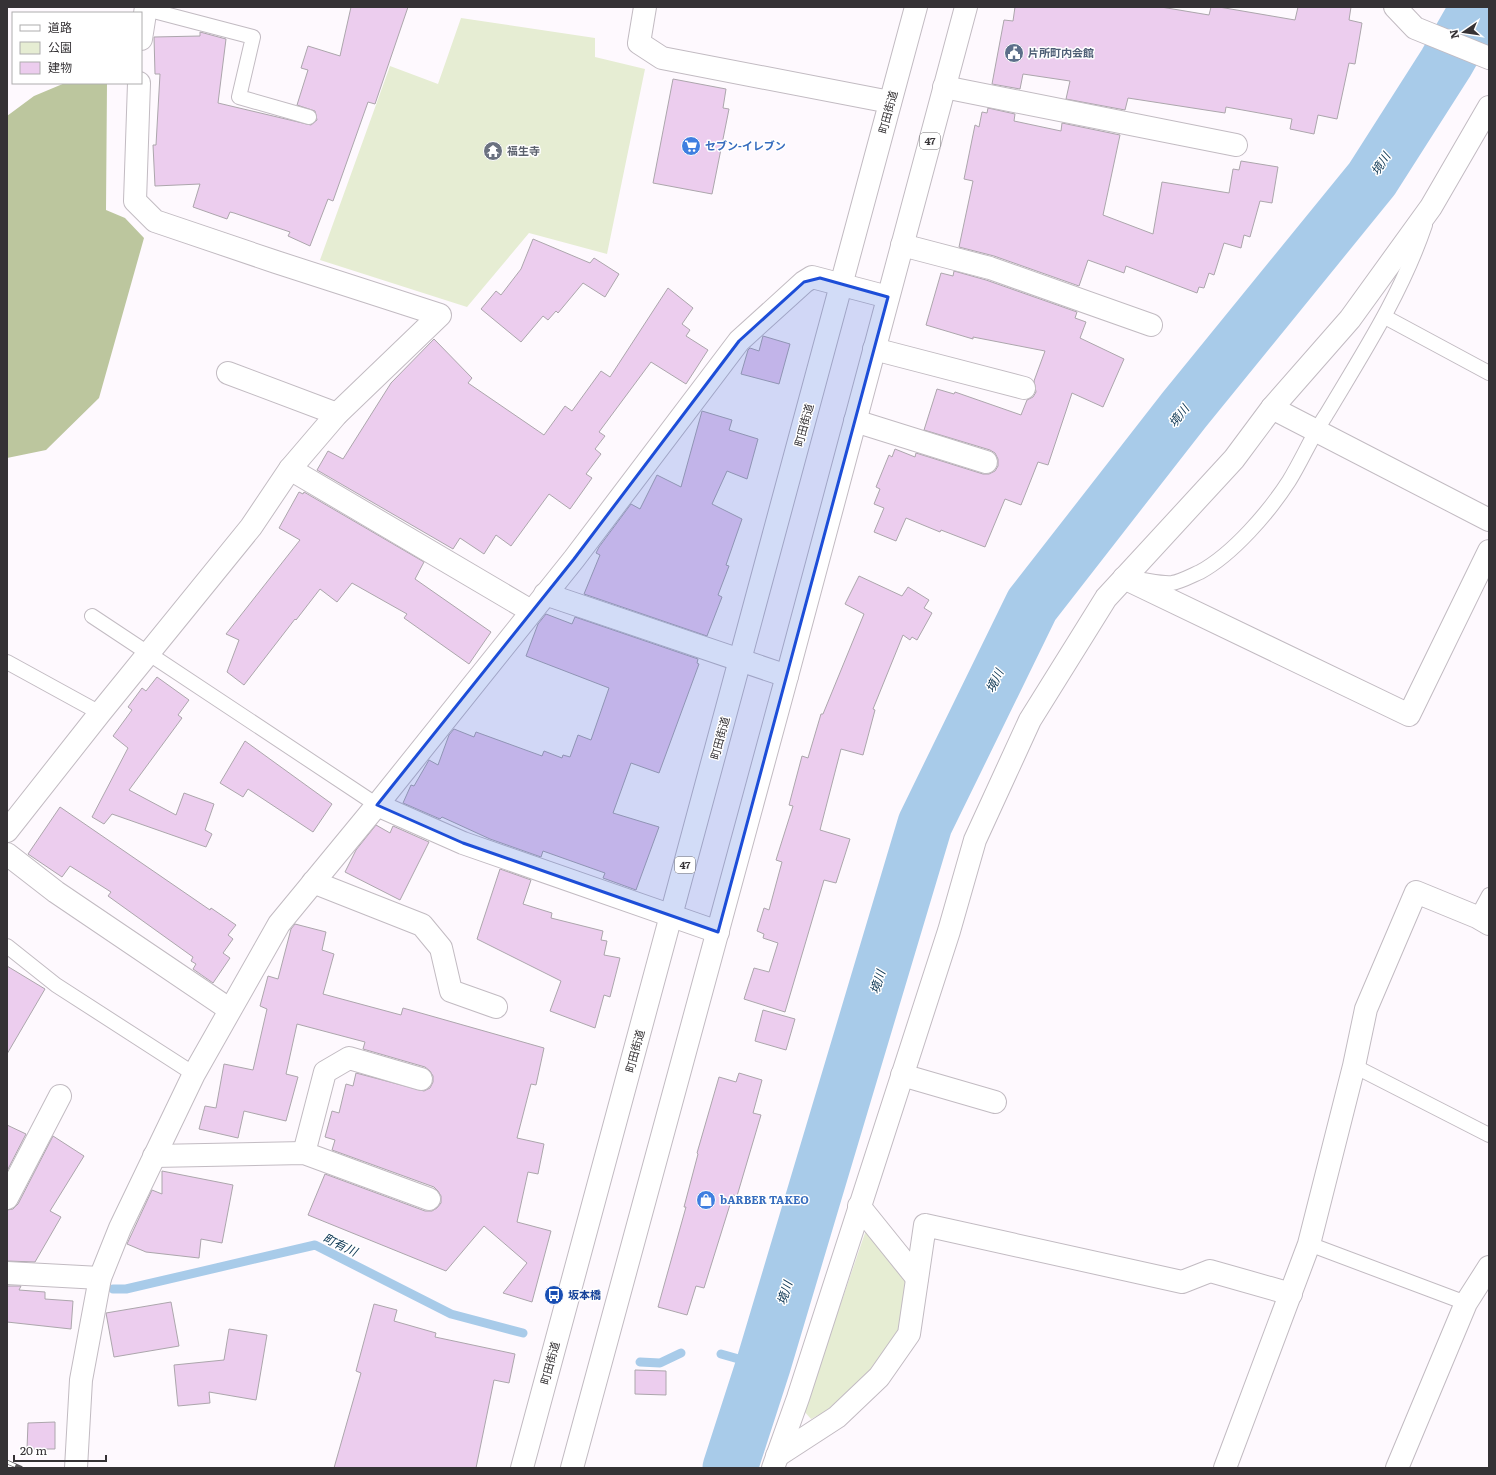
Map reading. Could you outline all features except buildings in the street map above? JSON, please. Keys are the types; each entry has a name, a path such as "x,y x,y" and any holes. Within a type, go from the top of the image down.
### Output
{"street":[{"path":"645,7 639,43 662,58 890,102"},
{"name":"町田街道","path":"522,1468 741,661 916,7"},
{"name":"47","path":"572,1468 788,676 966,7"},
{"path":"1395,7 1415,28 1489,58"},
{"path":"142,33 146,8"},
{"path":"7,831 100,713 251,528 290,469 337,414 440,315 155,221 135,201 139,84"},
{"path":"944,87 1236,145"},
{"path":"775,1462 798,1398 949,931 976,840 1030,720 1106,598 1234,459 1272,408 1350,319 1431,207 1489,107"},
{"path":"902,245 990,268 1151,325"},
{"path":"76,1468 81,1380 100,1278 120,1228 194,1074 279,924 377,805 545,594 739,341 804,282 814,277 888,297"},
{"path":"874,350 1024,388"},
{"path":"228,373 337,414"},
{"path":"1272,408 1489,520"},
{"path":"855,421 986,462"},
{"path":"290,469 531,611"},
{"path":"1124,578 1409,715 1489,551"},
{"path":"545,594 788,676"},
{"path":"377,805 463,843 671,917 718,932"},
{"path":"7,854 56,892 229,1010"},
{"path":"313,882 422,925 441,948 450,991 496,1007"},
{"path":"1225,1468 1309,1244 1354,1066 1366,1009 1416,892 1483,920"},
{"path":"304,1153 325,1072 349,1058 420,1079"},
{"path":"902,1075 995,1102"},
{"path":"7,1198 60,1096"},
{"path":"154,1156 304,1153 429,1199"},
{"path":"859,1206 917,1278"},
{"path":"775,1462 837,1417 879,1378 909,1334 924,1225 1182,1282 1210,1271 1291,1294"},
{"path":"1397,1468 1466,1303 1489,1268"},
{"path":"7,1273 100,1278"}],"lane":[{"path":"146,8 253,37 239,97 309,117"},
{"path":"1124,578 1173,583 1201,572 1219,559 1244,537 1274,501 1289,481 1315,431 1385,318 1417,250 1431,207"},
{"path":"1385,318 1489,373"},
{"path":"92,616 377,805"},
{"path":"7,662 100,713"},
{"path":"1483,920 1489,895"},
{"path":"7,946 56,985 194,1074"},
{"path":"1354,1066 1489,1135"},
{"path":"1309,1244 1466,1303"}],"highlighted area":[{"path":"820,278 888,297 718,932 463,843 377,805 574,559 739,341 804,282"}],"green space":[{"name":"福生寺","path":"461,18 595,38 595,57 645,69 607,254 529,233 467,307 320,260 390,66 438,84"},
{"path":"63,84 107,84 106,210 125,218 144,238 99,398 46,450 7,458 7,116 34,96"},
{"path":"866,1230 907,1280 901,1332 875,1367 831,1409 811,1419 804,1411"}],"waterway":[{"name":"境川","path":"730,1468 763,1366 925,824 1032,605 1184,410 1372,179 1446,63 1478,7"},
{"name":"町有川","path":"113,1289 126,1289 315,1245 451,1314 523,1333"},
{"name":"町有川","path":"640,1362 660,1363 681,1353"},
{"name":"町有川","path":"721,1354 763,1366"}],"railway":[{"path":"7,1462 21,1468"}],"place":[{"name":"片所町内会館","path":"1014,53"},
{"name":"セブン-イレブン","path":"691,146"},
{"name":"福生寺","path":"493,151"},
{"name":"bARBER TAKEO","path":"706,1200"},
{"name":"坂本橋","path":"554,1295"}]}
